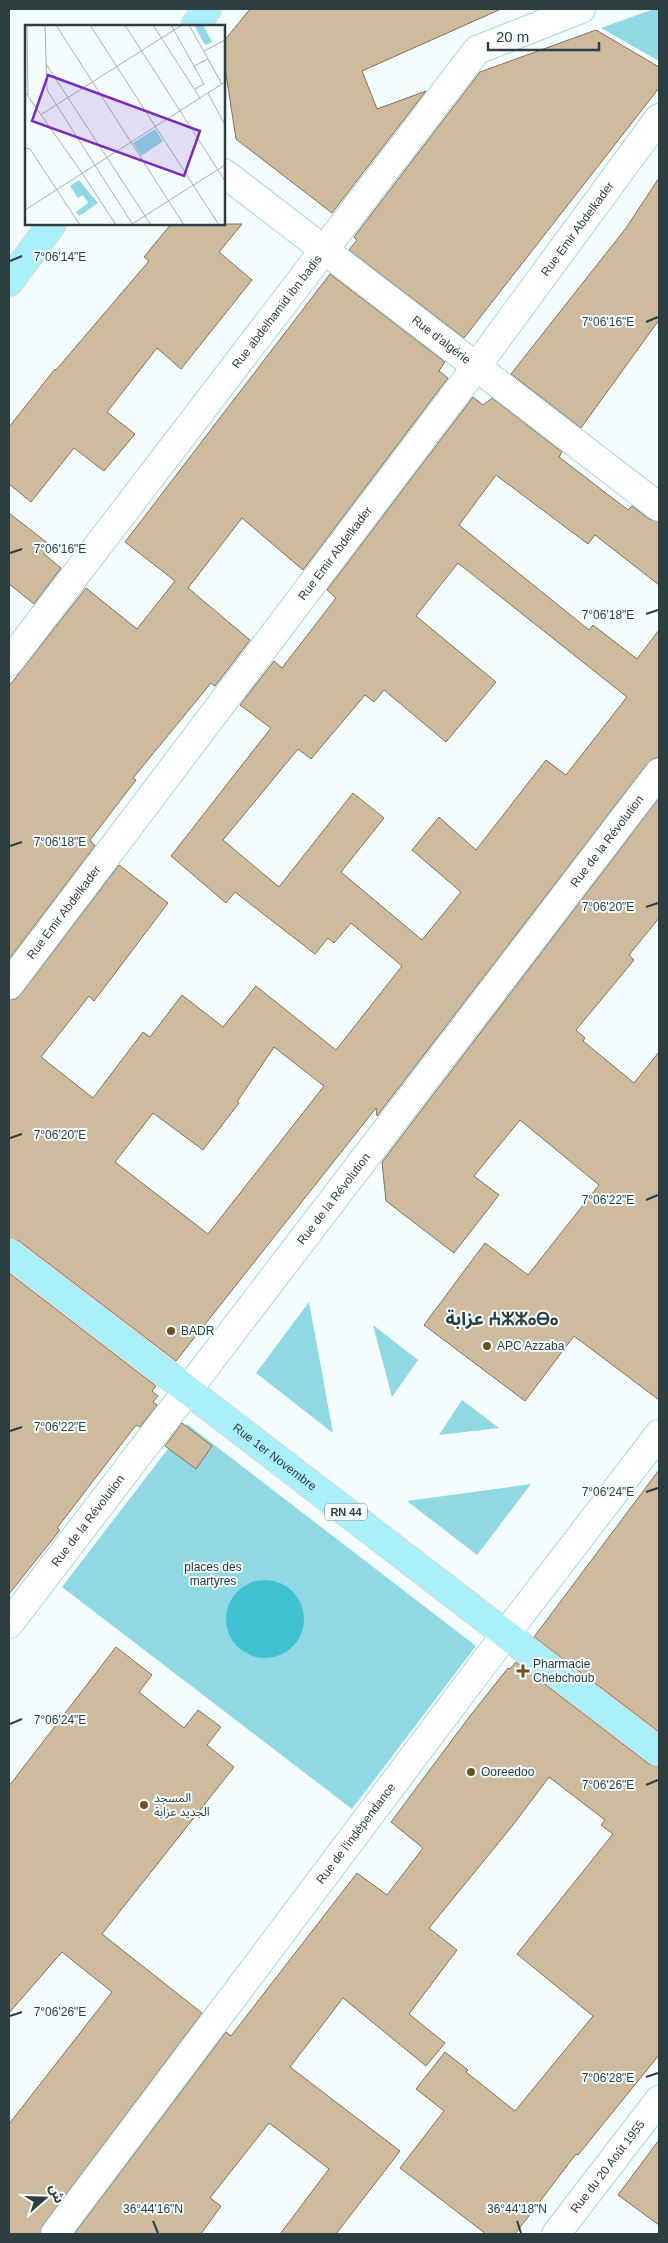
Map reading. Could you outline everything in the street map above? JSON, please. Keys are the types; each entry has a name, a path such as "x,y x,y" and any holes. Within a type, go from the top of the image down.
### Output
{"main road":[{"path":"196,25 207,9"},
{"path":"9,282 51,225"},
{"name":"Rue 1er Novembre","path":"9,1253 659,1752"}],"street":[{"name":"Rue abdelhamid ibn badis","path":"9,662 476,50 581,9"},
{"name":"Rue Emir Abdelkader","path":"9,985 476,367 659,118"},
{"name":"Rue d'algérie","path":"225,174 659,508"},
{"name":"Rue de la Révolution","path":"9,1624 659,773"},
{"name":"Rue de l'indépendance","path":"55,2234 505,1635 659,1434"},
{"name":"Rue du 20 Août 1955","path":"556,2234 659,2100"}],"green space":[{"path":"654,9 659,9 659,61 601,28"},
{"path":"309,1302 333,1433 256,1373"},
{"path":"373,1325 418,1360 392,1397"},
{"path":"462,1400 499,1428 439,1435"},
{"name":"places des martyres","path":"187,1424 476,1646 352,1809 62,1587"},
{"path":"531,1484 477,1555 407,1501"}],"shaded area":[{"path":"265,1580 280,1583 292,1592 301,1604 304,1619 301,1634 292,1646 280,1655 265,1658 250,1655 238,1646 229,1634 226,1619 229,1604 238,1592 250,1583"}],"building":[{"path":"250,9 501,9 362,71 377,109 426,91 332,213 236,139 225,68 225,40"},
{"path":"596,30 659,67 659,88 464,338 349,250 357,240 354,237 480,72"},
{"path":"659,178 659,320 581,428 511,374 626,228"},
{"path":"242,224 219,252 252,280 181,369 157,348 107,412 135,434 104,471 74,448 31,502 9,484 9,427 55,369 149,261 144,257 170,225"},
{"path":"330,274 445,362 439,371 448,378 303,570 242,518 188,588 250,640 215,686 211,683 133,778 136,780 90,840 95,846 9,959 9,686 86,588 137,629 175,581 125,542"},
{"path":"473,397 483,405 492,398 562,452 559,457 628,510 632,506 649,519 659,522 659,585 595,535 588,544 496,475 459,525 589,630 593,625 637,659 659,630 659,758 653,759 647,764 377,1116 376,1108 176,1361 19,1241 9,1238 9,1000 16,999 21,994 119,865 168,903 94,1001 89,996 41,1057 93,1098 143,1032 150,1037 182,995 223,1027 256,986 336,1050 402,966 351,923 334,943 328,938 315,954 235,892 226,903 171,856 271,728 240,705 274,661 282,668 336,598 327,590","holes":["458,563 627,697 566,775 546,760 476,850 439,817 412,850 461,892 422,940 341,872 384,818 353,793 279,887 223,840 298,749 311,759 365,695 374,702 384,690 446,742 496,682 416,616","274,1047 324,1086 208,1234 115,1162 153,1113 203,1150 239,1103 237,1102"]},
{"path":"9,513 50,545 44,554 61,568 34,604 9,584"},
{"path":"659,798 659,918 629,955 634,960 576,1030 585,1038 583,1041 634,1083 659,1052 659,1400 574,1336 525,1401 424,1325 485,1243 528,1275 599,1185 520,1120 474,1176 499,1195 454,1253 386,1201 382,1162"},
{"path":"9,1273 156,1386 152,1391 158,1396 153,1402 157,1405 140,1427 136,1425 57,1528 60,1530 9,1594"},
{"path":"182,1423 212,1446 196,1469 165,1446"},
{"path":"659,1470 659,1732 534,1637"},
{"path":"116,1647 152,1675 139,1692 184,1728 198,1710 221,1727 207,1745 234,1767 102,1934 202,2013 43,2225 40,2234 9,2234 9,2124 112,1992 62,1952 9,2013 9,1786"},
{"path":"516,1662 649,1764 659,1767 659,2055 578,2155 576,2154 515,2234 486,2234 400,2168 444,2111 416,2089 445,2052 468,2070 466,2072 515,2111 593,2016 517,1954 613,1834 601,1825 605,1820 549,1777 513,1825 429,1928 457,1950 409,2014 445,2043 426,2066 343,1998 290,2067 400,2151 336,2234 280,2234 329,2169 269,2123 210,2198 221,2206 201,2234 74,2234 226,2032 231,2036 357,1873 387,1895 423,1848 391,1822 470,1716 508,1668 510,1669"},
{"path":"659,2140 659,2225 618,2195"}],"place":[{"name":"BADR","path":"171,1331"},
{"name":"APC Azzaba","path":"487,1346"},
{"name":"Pharmacie Chebchoub","path":"523,1671"},
{"name":"Ooreedoo","path":"471,1772"},
{"name":"المسجد الجديد عزابة","path":"144,1805"}],"district":[{"name":"عزابة ⵄⵣⵣⴰⴱⴰ","path":"502,1319"}]}
